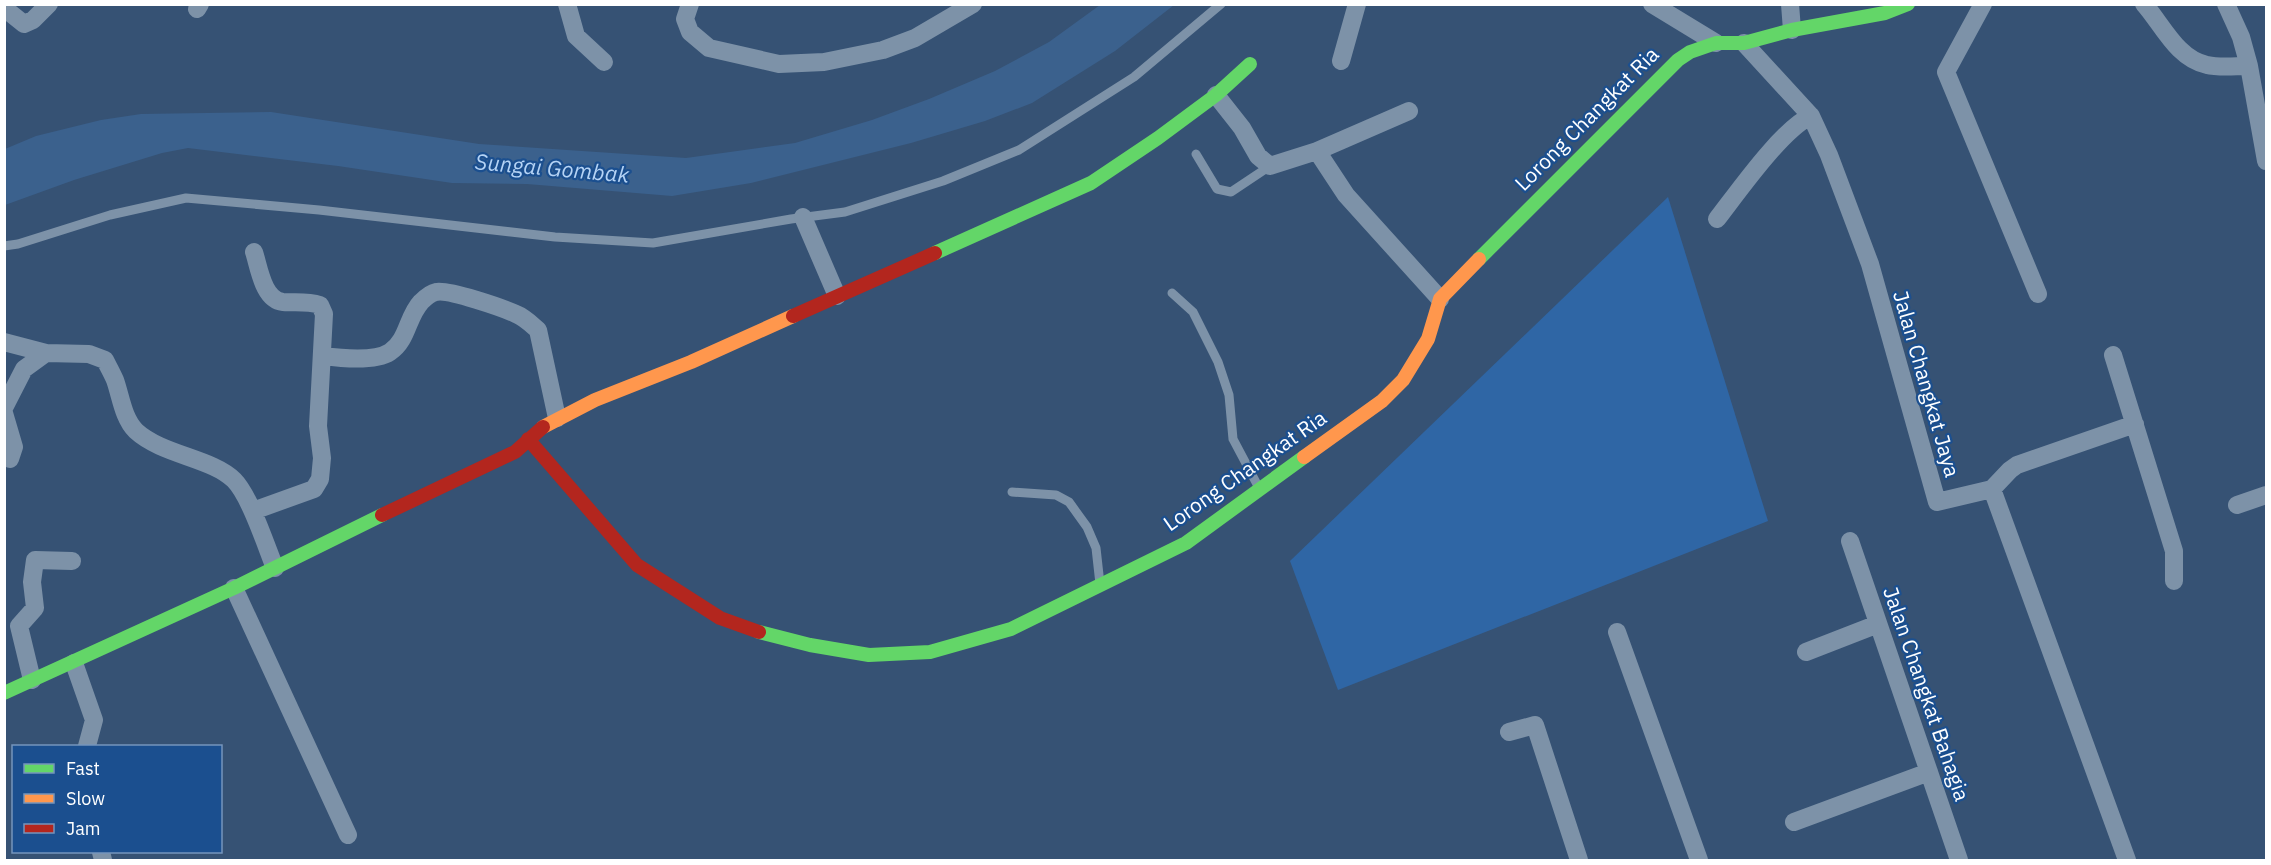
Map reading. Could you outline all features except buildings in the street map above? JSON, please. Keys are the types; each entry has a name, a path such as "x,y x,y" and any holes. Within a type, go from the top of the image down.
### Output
{"street":[{"path":"4,8 24,24 33,20 49,4"},
{"path":"567,4 576,36 604,62"},
{"path":"690,4 685,19 690,32 709,48 779,64 824,62 883,50 915,38 973,4"},
{"path":"1341,61 1357,4"},
{"path":"1652,4 1716,43"},
{"path":"1790,4 1792,30"},
{"name":"Lorong Changkat Ria","path":"528,439 637,565 720,618 810,645 869,655 930,652 1011,629 1185,543 1382,401 1403,380 1428,339 1440,298 1678,60 1690,52 1716,43 1744,43 1792,30 1885,13 1908,4"},
{"path":"1983,4 1946,72 2038,294"},
{"path":"2144,4 2170,40 2186,54 2205,65 2249,66"},
{"path":"2226,4 2241,37 2249,66 2266,161"},
{"name":"Jalan Changkat Jaya","path":"1744,43 1811,116 1828,155 1869,264 1936,502 1992,489"},
{"path":"4,693 234,588 349,530 508,455 542,427 557,418 604,396 691,362 1091,183 1216,95 1250,64"},
{"path":"1216,95 1242,128 1258,156 1270,166 1317,151 1409,111"},
{"path":"1717,219 1772,151 1801,120 1811,116"},
{"path":"1317,151 1346,195 1440,298"},
{"path":"804,217 837,296"},
{"path":"253,511 314,489 320,479 318,426 324,314 320,305 307,301 280,302 272,299 254,252"},
{"path":"322,356 367,357 389,353 403,340 411,315 423,300 436,292 451,292 518,314 538,330 557,418"},
{"path":"4,342 46,353 89,354 105,360 114,378 126,415 136,431 168,450 212,467 235,480 253,511 274,568"},
{"path":"4,408 24,369 46,353"},
{"path":"2113,355 2174,551 2174,581"},
{"path":"4,413 14,447 10,459"},
{"path":"2127,861 1992,489 2017,465 2135,424"},
{"path":"2237,504 2266,495"},
{"name":"Jalan Changkat Bahagia","path":"1850,541 1959,861"},
{"path":"32,680 19,626 35,608 32,582 35,560 72,561"},
{"path":"234,588 348,835"},
{"path":"1806,652 1878,624"},
{"path":"1617,632 1699,861"},
{"path":"74,663 94,720 88,745"},
{"path":"1509,732 1535,725 1579,861"},
{"path":"1794,822 1929,772"}],"lane":[{"path":"4,246 18,244 110,215 186,198 319,210 555,237 653,243 845,212 943,182 1019,150 1134,77 1221,4"},
{"path":"1196,154 1218,189 1232,192 1270,166"},
{"path":"1172,293 1193,312 1218,362 1228,395 1233,439 1260,490"},
{"path":"1012,492 1056,495 1069,502 1087,527 1096,548 1100,586"}],"shaded area":[{"path":"1668,197 1768,521 1338,690 1290,561"}],"water":[{"name":"Sungai Gombak","path":"1100,5 1174,5 1115,51 1032,103 985,121 911,143 751,183 672,196 527,184 452,183 338,166 188,148 162,153 74,180 5,205 5,149 36,136 101,120 141,114 271,112 479,144 686,158 795,143 872,120 995,71 1049,42"}],"traffic: fast":[{"path":"1479,259 1678,60 1690,52 1716,43 1744,43 1792,30 1885,13 1908,4"},
{"path":"935,253 1091,183 1216,95 1250,64"},
{"path":"759,632 810,645 869,655 930,652 1011,629 1186,543 1304,457"},
{"path":"4,693 234,588 382,515"}],"traffic: slow":[{"path":"1304,457 1382,401 1403,380 1428,339 1440,299 1479,259"},
{"path":"543,427 595,400 691,362 793,316"}],"traffic: jam":[{"path":"793,316 935,253"},
{"path":"382,515 515,452 543,427"},
{"path":"528,439 637,565 720,618 759,632"}]}
